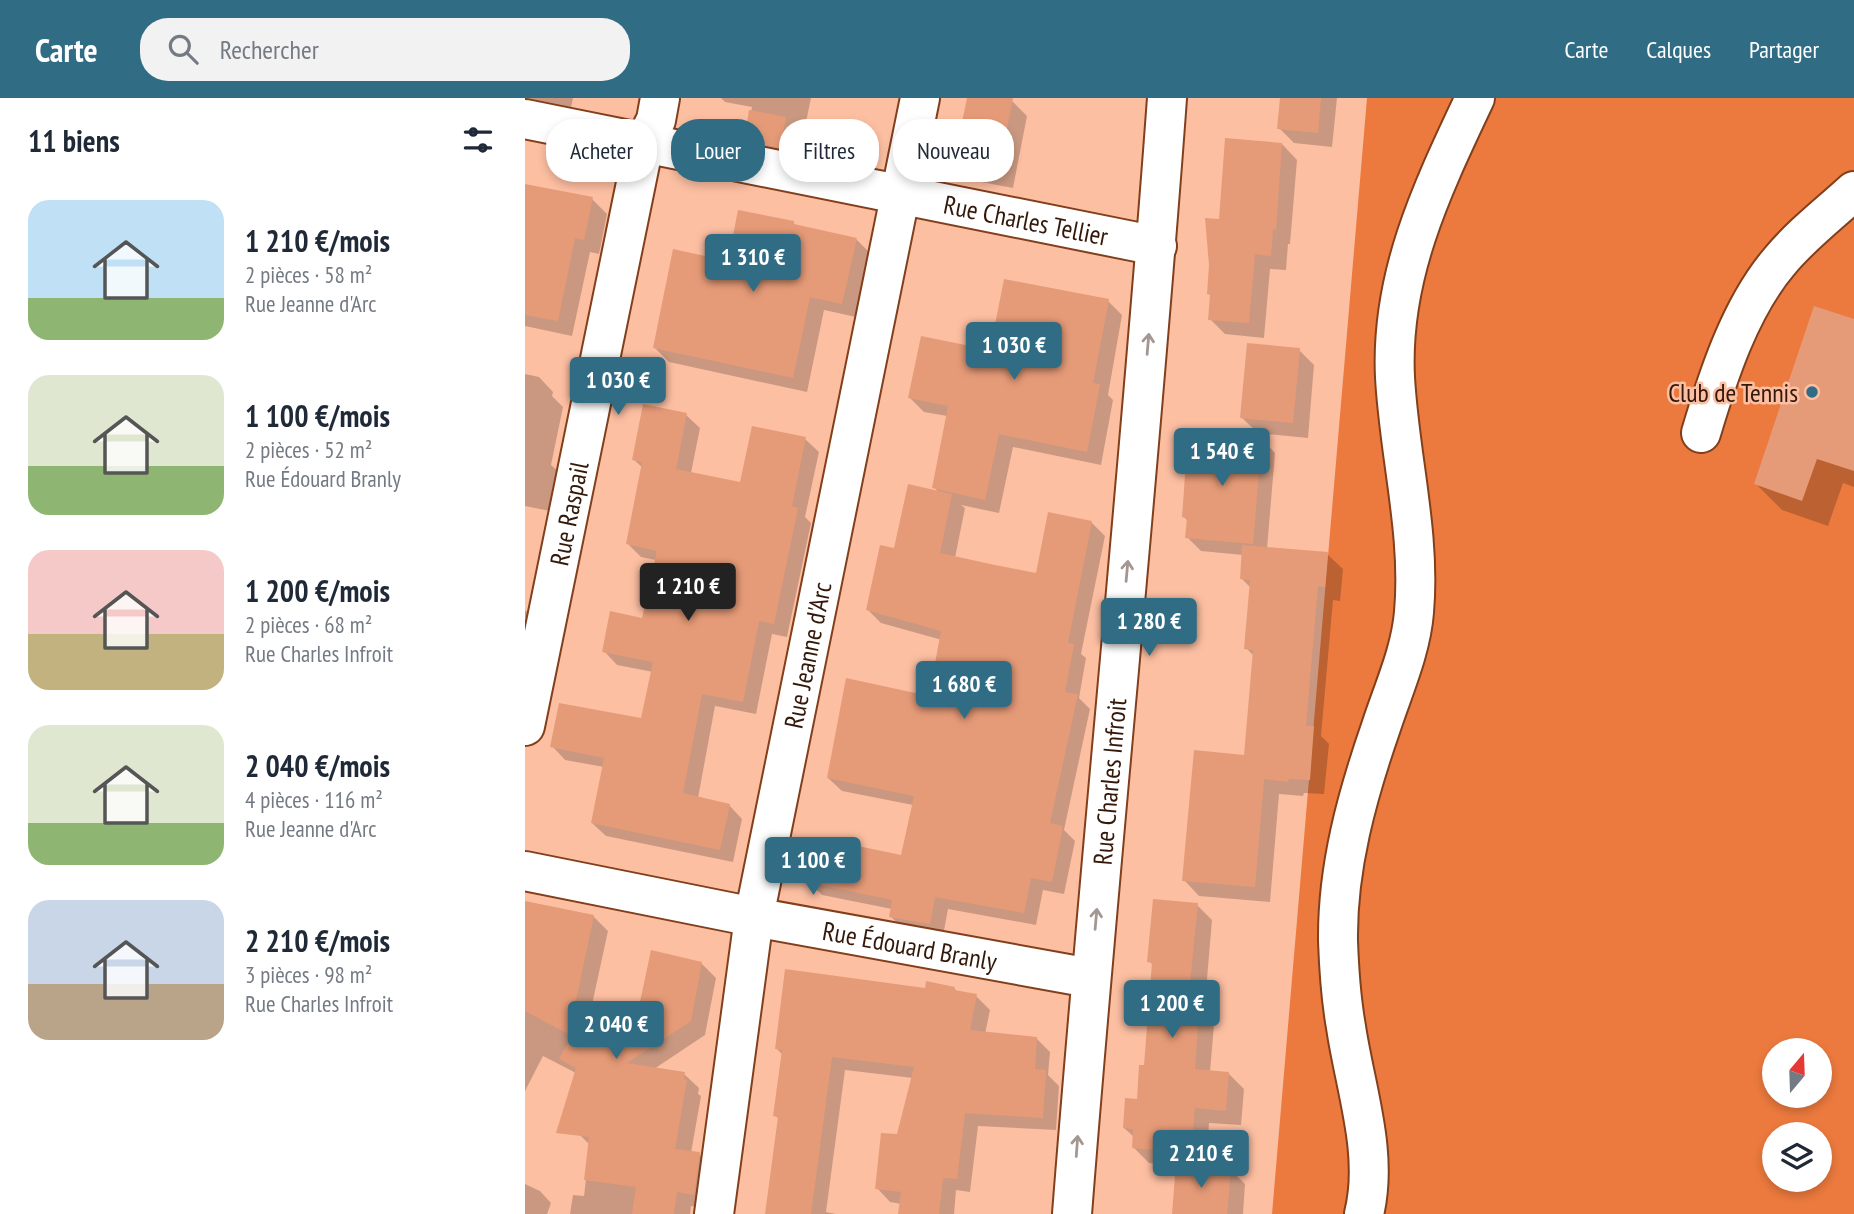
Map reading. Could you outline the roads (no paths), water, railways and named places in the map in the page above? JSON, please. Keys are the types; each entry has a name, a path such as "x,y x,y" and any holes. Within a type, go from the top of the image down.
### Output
{"street":[{"name":"Rue Raspail","path":"656,119 660,98"},
{"name":"Rue Jeanne d'Arc","path":"714,1214 754,917 920,98"},
{"name":"Rue Charles Infroit","path":"1072,1214 1090,978 1157,246 1167,98"},
{"path":"1364,1214 1370,1172 1345,1024 1338,940 1342,886 1352,821 1365,773 1406,652 1414,614 1416,575 1412,524 1395,377 1401,297 1415,236 1427,201 1475,98"},
{"name":"Rue Charles Tellier","path":"525,119 546,123"},
{"name":"Rue Charles Tellier","path":"657,147 1157,246"},
{"name":"Rue Raspail","path":"525,726 636,182"},
{"path":"1701,433 1720,372 1766,278 1781,259 1854,191"},
{"name":"Rue Édouard Branly","path":"525,871 754,917 1090,978"}],"place":[{"name":"Club de Tennis","path":"1812,392"}]}
